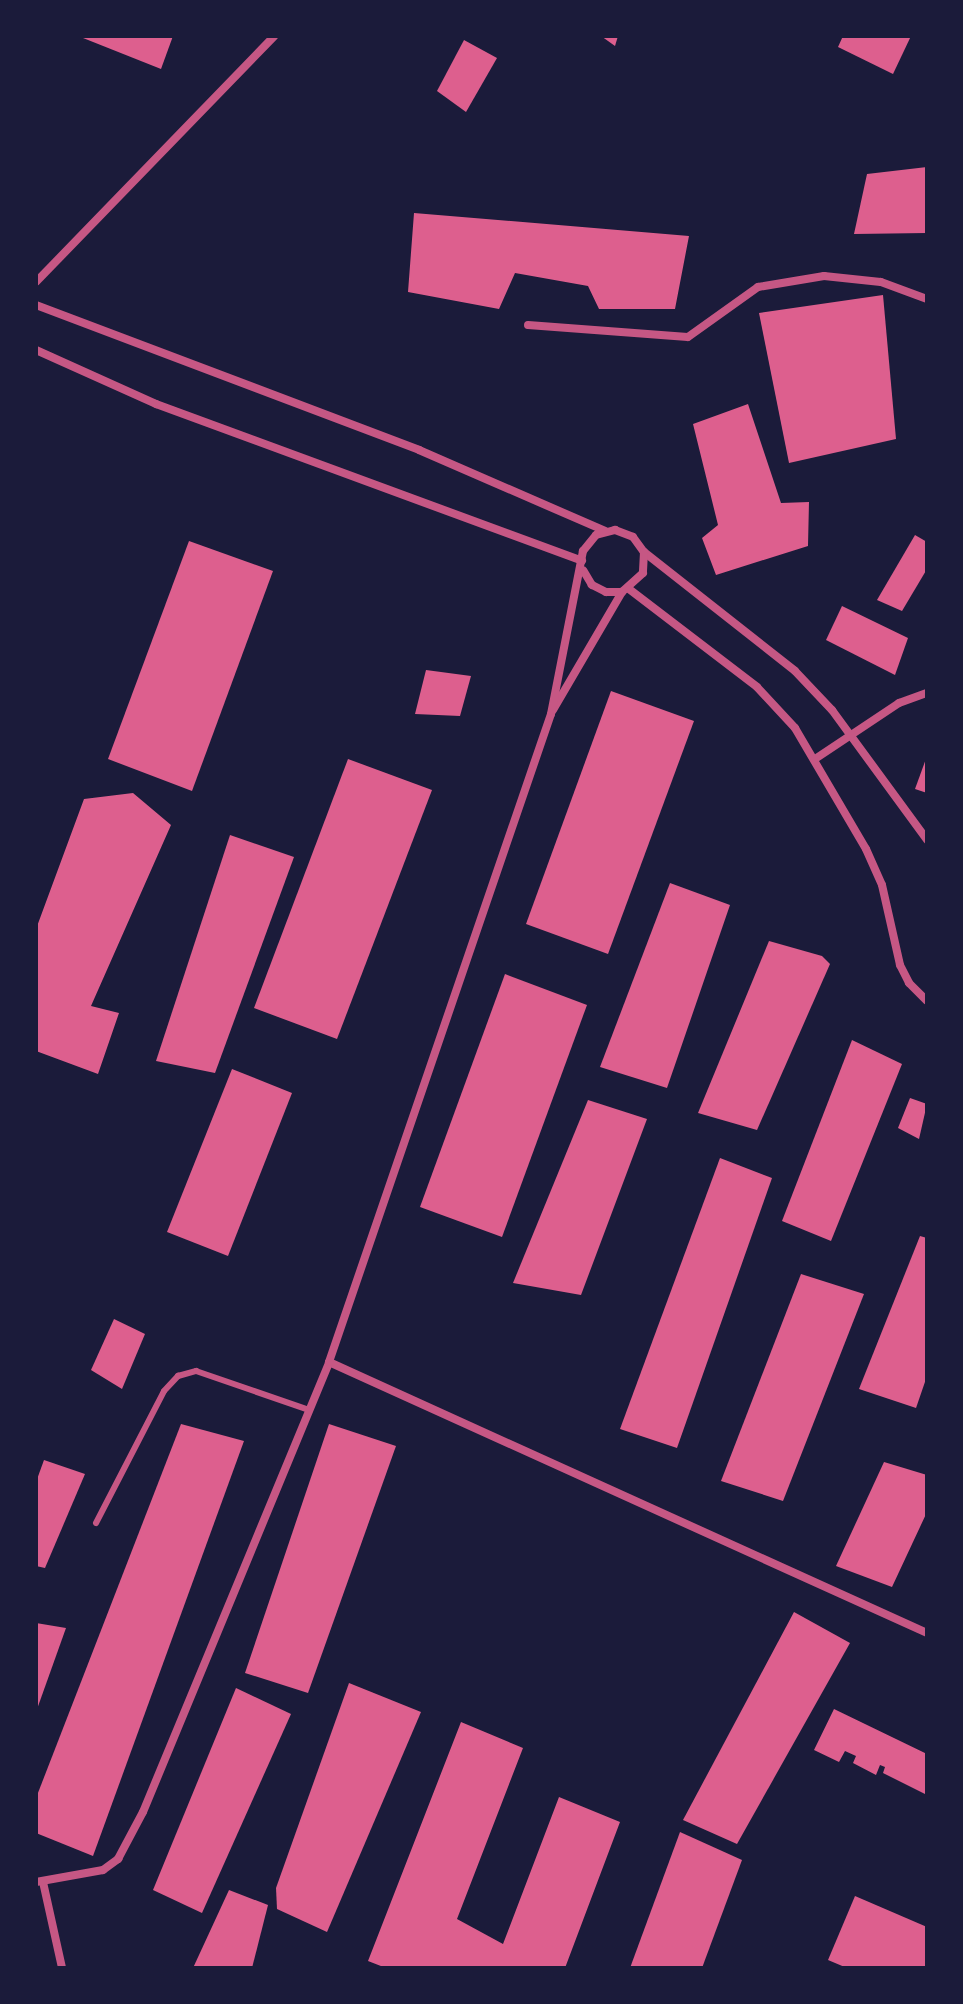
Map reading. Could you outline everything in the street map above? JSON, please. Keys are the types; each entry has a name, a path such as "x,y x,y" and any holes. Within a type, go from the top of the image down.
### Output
{"street":[{"path":"36,282 274,36"},
{"path":"528,325 688,337 758,287 824,276 881,282 927,299"},
{"path":"36,305 419,450 605,531 624,532 644,552 764,643 849,735 927,840"},
{"path":"36,350 156,404 582,566 592,585 606,592 626,591 757,687 815,759 882,885 909,983 927,1001"},
{"path":"62,1968 39,1882 103,1870 131,1840 329,1362 551,714 562,642 588,542 605,531"},
{"path":"551,714 626,591 643,573 644,552"},
{"path":"815,759 899,703 927,693"},
{"path":"329,1362 927,1633"}],"lane":[{"path":"96,1523 164,1391 178,1376 196,1371 309,1410"}],"building":[{"path":"78,36 173,36 161,69"},
{"path":"601,36 618,36 615,46"},
{"path":"843,36 911,36 893,74 838,47"},
{"path":"464,40 497,58 466,112 437,91"},
{"path":"927,167 927,233 854,234 867,174"},
{"path":"414,213 689,236 675,309 599,309 588,286 515,273 499,309 408,292"},
{"path":"883,295 896,439 789,463 759,313"},
{"path":"748,404 781,503 809,502 808,546 716,575 702,538 718,525 693,424"},
{"path":"915,535 927,542 927,569 902,611 877,600"},
{"path":"189,541 273,571 192,791 108,759"},
{"path":"842,606 908,638 895,675 826,640"},
{"path":"426,670 471,676 460,716 415,714"},
{"path":"611,691 694,721 608,954 526,924"},
{"path":"927,756 927,793 915,789"},
{"path":"348,759 432,790 337,1039 254,1008"},
{"path":"133,793 171,825 91,1006 119,1013 98,1074 36,1051 36,929 84,799"},
{"path":"230,835 294,857 215,1073 156,1061"},
{"path":"670,883 730,905 667,1088 600,1067"},
{"path":"769,941 822,956 830,964 757,1130 698,1113"},
{"path":"505,974 587,1005 502,1237 420,1207"},
{"path":"852,1040 902,1064 831,1241 782,1221"},
{"path":"232,1069 292,1093 228,1256 167,1232"},
{"path":"910,1098 927,1104 919,1139 898,1128"},
{"path":"588,1100 647,1119 581,1295 513,1283"},
{"path":"720,1158 772,1178 677,1448 620,1429"},
{"path":"920,1236 927,1238 927,1376 916,1408 859,1389"},
{"path":"801,1274 864,1294 783,1501 721,1481"},
{"path":"114,1319 145,1334 122,1389 91,1370"},
{"path":"181,1424 244,1441 93,1856 36,1833 36,1798"},
{"path":"329,1424 396,1446 308,1693 245,1673"},
{"path":"44,1460 85,1474 45,1568 36,1566 36,1482"},
{"path":"884,1462 927,1475 927,1512 892,1587 836,1566"},
{"path":"794,1612 850,1643 737,1844 683,1820"},
{"path":"36,1623 66,1628 36,1712"},
{"path":"349,1683 421,1712 327,1932 277,1909 276,1888"},
{"path":"236,1688 291,1714 202,1913 153,1890"},
{"path":"834,1709 927,1754 927,1795 883,1773 885,1767 880,1765 876,1775 853,1763 856,1756 845,1751 839,1762 814,1750"},
{"path":"461,1722 523,1748 457,1919 503,1944 559,1797 620,1822 565,1968 386,1968 368,1961"},
{"path":"680,1832 742,1860 702,1968 630,1968"},
{"path":"229,1890 268,1905 252,1968 193,1968"},
{"path":"855,1896 927,1927 927,1968 847,1968 828,1960"}]}
